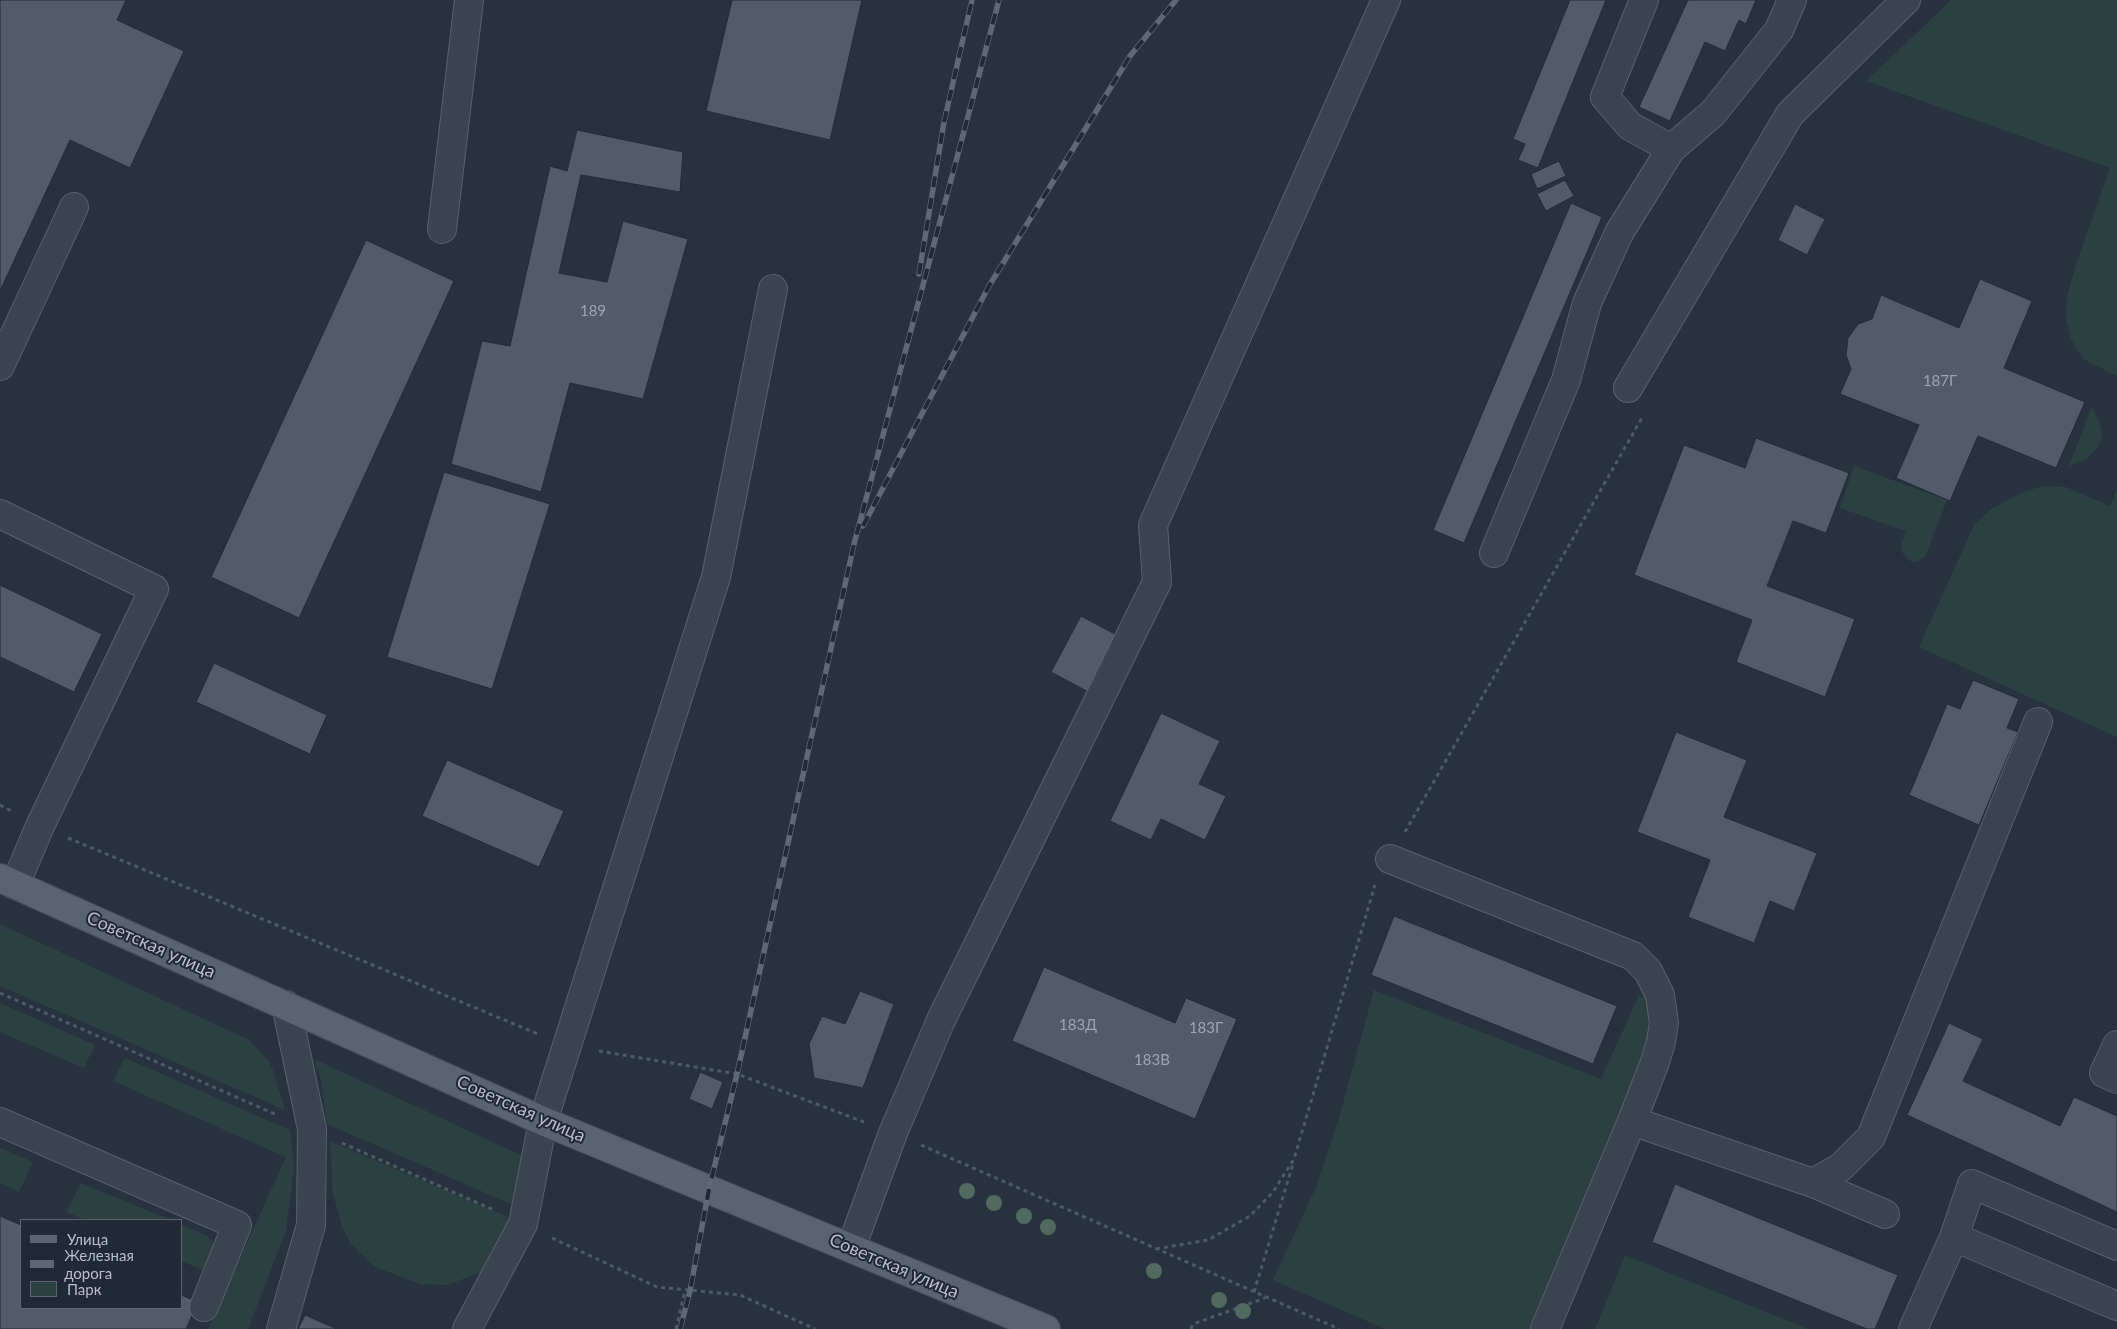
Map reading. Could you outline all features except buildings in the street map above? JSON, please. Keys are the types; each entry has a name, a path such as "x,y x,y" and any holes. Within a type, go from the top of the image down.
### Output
{"main road":[{"name":"Советская улица","path":"8,881 543,1120 1046,1329"}],"lane":[{"path":"442,229 469,0"},
{"path":"851,1248 893,1133 941,1020 1157,582 1153,525 1386,0"},
{"path":"1644,0 1605,97 1630,126 1672,149"},
{"path":"1494,553 1566,380 1588,303 1619,233 1672,149 1713,113 1779,30 1792,0"},
{"path":"1628,388 1790,114 1906,0"},
{"path":"0,366 74,207"},
{"path":"467,1329 524,1224 543,1120 716,577 773,288"},
{"path":"0,514 154,589 40,826 8,881"},
{"path":"1813,1183 1841,1167 1871,1137 2038,722"},
{"path":"1390,859 1633,956 1648,971 1660,995 1664,1024 1662,1042 1632,1120 1544,1329"},
{"path":"281,1329 310,1225 312,1129 286,1005"},
{"path":"2117,1045 2104,1073 2117,1079"},
{"path":"1632,1120 1813,1183 1885,1214"},
{"path":"0,1122 237,1225 204,1307"},
{"path":"1913,1329 1954,1237 1972,1184 2117,1246"},
{"path":"1954,1237 2117,1306"}],"path":[{"path":"1254,1293 1376,882 1648,408"},
{"path":"0,806 40,826 568,1046 737,1074 893,1133 1339,1329"},
{"path":"0,993 283,1118"},
{"path":"1156,1249 1208,1240 1250,1216 1273,1192 1294,1159"},
{"path":"676,1329 685,1290"},
{"path":"1191,1329 1193,1324 1265,1298"}],"green space":[{"path":"1951,0 2117,0 2117,376 2083,359 2071,339 2066,319 2067,297 2076,264 2110,168 1866,81"},
{"path":"2092,406 2101,427 2102,436 2098,447 2087,459 2069,466"},
{"path":"1854,466 1947,500 1925,557 1916,562 1910,561 1903,554 1901,545 1906,531 1840,508"},
{"path":"2045,486 2066,487 2110,506 2117,489 2117,737 1919,647 1974,525 1991,509 2025,491"},
{"path":"0,924 249,1040 267,1059 273,1070 285,1110 0,986"},
{"path":"1374,990 1601,1079 1639,995 1668,1010 1542,1329 1385,1329 1273,1280 1316,1187 1339,1118"},
{"path":"0,1003 95,1045 84,1068 0,1032"},
{"path":"125,1058 290,1130 294,1167 286,1231 248,1329 208,1329 286,1157 113,1081"},
{"path":"314,1059 529,1159 520,1208 327,1124 321,1081"},
{"path":"330,1141 515,1220 487,1270 447,1285 420,1284 375,1267 350,1243 342,1226 333,1194"},
{"path":"0,1148 33,1162 19,1192 0,1183"},
{"path":"81,1183 169,1219 84,1219 66,1212"},
{"path":"182,1225 206,1235 213,1242 213,1248 205,1271 182,1261"},
{"path":"1625,1255 1808,1329 1595,1329"}],"railway":[{"path":"919,274 944,122 972,0"},
{"path":"680,1329 690,1291 709,1189 737,1074 854,544 999,0"},
{"path":"863,526 989,286 1130,56 1176,0"}]}
